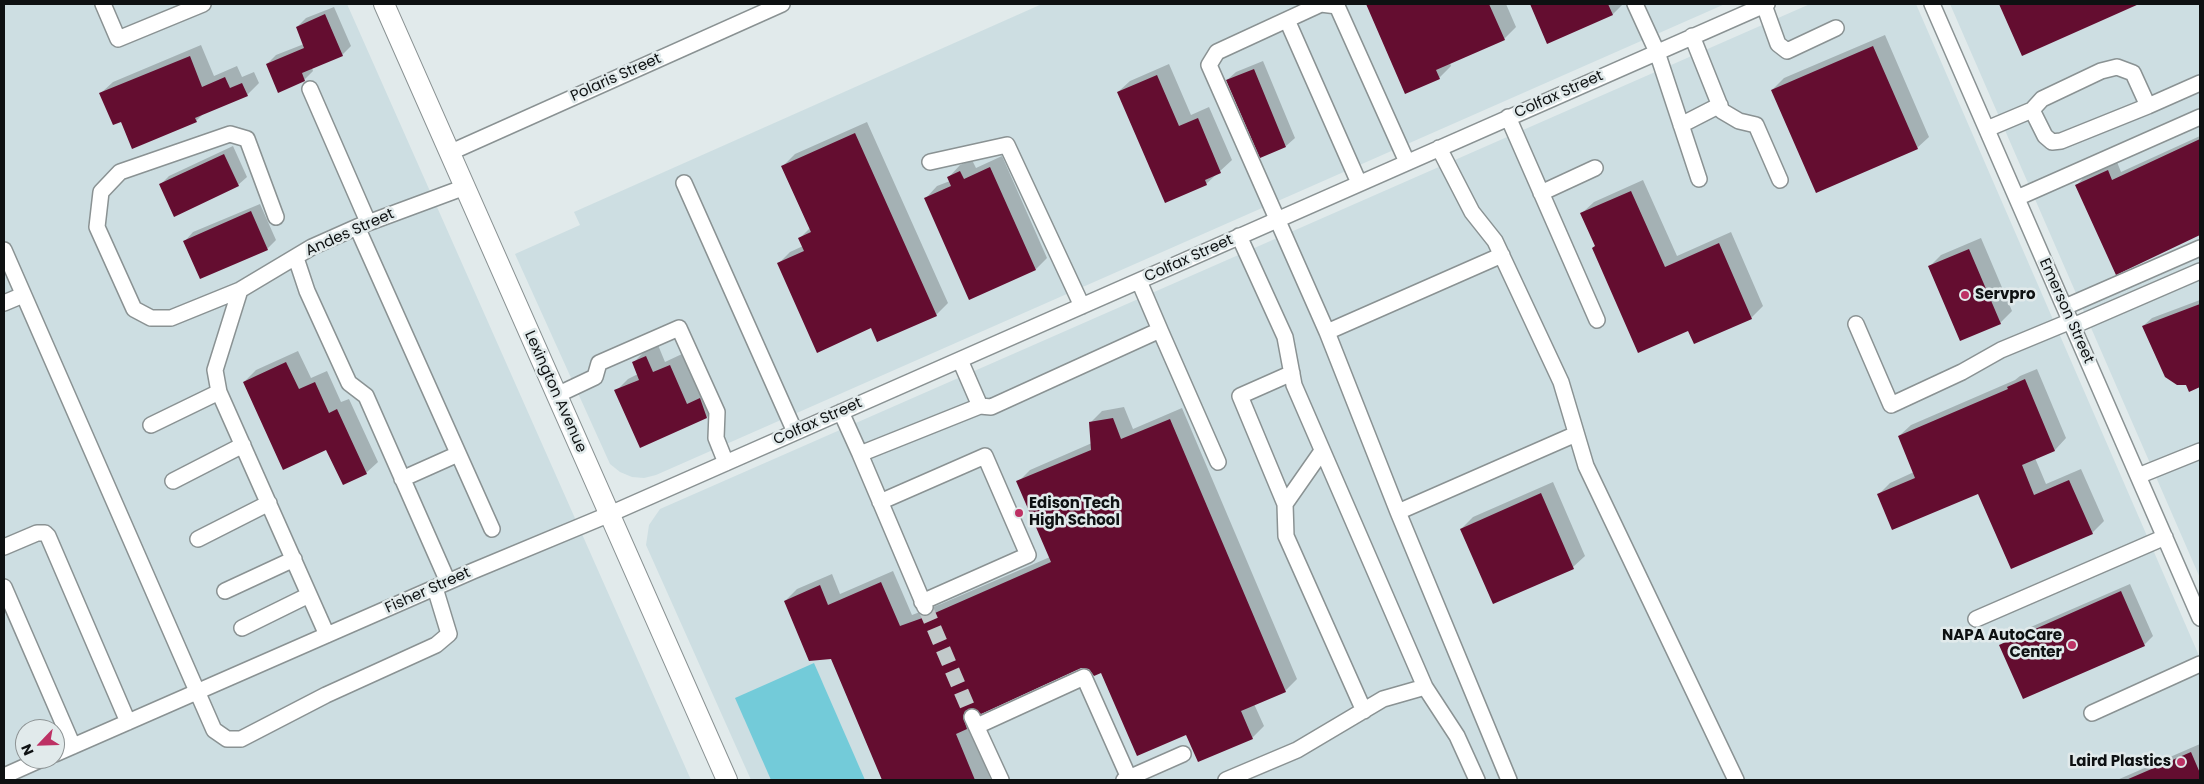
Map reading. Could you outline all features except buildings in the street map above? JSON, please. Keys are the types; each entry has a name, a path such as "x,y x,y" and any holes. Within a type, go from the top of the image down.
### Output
{"main road":[{"name":"Lexington Avenue","path":"384,4 727,780"}],"street":[{"path":"103,4 118,39 202,4"},
{"name":"Polaris Street","path":"449,153 782,4"},
{"path":"1407,162 1337,6 1321,4 1217,52 1209,65 1327,332 1398,512 1509,780"},
{"path":"1635,4 1656,52 1700,179"},
{"name":"Emerson Street","path":"1932,4 2200,618"},
{"path":"1759,6 1778,44 1787,51 1836,28"},
{"name":"Colfax Street","path":"610,514 1759,6"},
{"path":"1287,20 1359,183"},
{"path":"1692,36 1722,111 1739,121 1756,124 1780,180"},
{"path":"1987,129 2032,110 2042,99 2102,71 2117,67 2133,73 2148,106"},
{"path":"2032,110 2045,136 2052,142 2061,141 2200,83"},
{"path":"310,89 362,224 458,454 492,529"},
{"path":"1681,125 1720,105"},
{"path":"1508,117 1597,320"},
{"path":"2017,198 2200,118"},
{"name":"Andes Street","path":"276,217 248,139 230,134 120,172 101,192 97,226 134,309 151,318 171,318 240,290 312,247 362,224 464,187"},
{"path":"930,162 1007,145 1082,306"},
{"path":"1439,148 1472,212 1496,241 1561,382 1586,466 1736,780"},
{"path":"1541,193 1595,168"},
{"path":"684,183 795,432"},
{"path":"1239,236 1285,337 1294,385 1425,687 1457,736 1477,780"},
{"path":"1856,324 1891,405 1962,372 2001,350 2069,318 2200,248"},
{"path":"4,250 214,730 227,739 241,739 326,695 436,645 449,634 442,585 402,479 366,396 349,383 296,258"},
{"path":"1327,332 1502,255"},
{"path":"2069,318 2200,271"},
{"path":"1139,281 1218,462"},
{"path":"240,290 215,370 219,392 327,635"},
{"path":"4,303 23,295"},
{"path":"556,395 595,377 598,363 679,328 717,412 716,438 726,463"},
{"path":"860,454 980,406 991,407 1160,330"},
{"path":"960,360 980,406"},
{"path":"1292,373 1240,396 1285,504 1286,536 1364,711"},
{"path":"151,425 219,392"},
{"path":"841,412 924,604 1028,555 985,456 880,502"},
{"path":"1398,512 1576,434"},
{"path":"173,481 243,445"},
{"path":"1285,504 1322,451"},
{"path":"2138,476 2200,451"},
{"path":"402,479 458,454"},
{"path":"198,539 269,503"},
{"name":"Fisher Street","path":"65,750 610,514"},
{"path":"4,547 37,533 45,533 48,536 128,722"},
{"path":"1976,619 2165,537"},
{"path":"224,591 294,559"},
{"path":"4,587 73,746"},
{"path":"242,628 310,595"},
{"path":"2092,712 2200,664"},
{"path":"1000,780 975,721 1084,677 1127,779 1183,754"},
{"path":"1226,780 1297,750 1384,699 1425,687"},
{"path":"4,776 20,769"}],"shaded area":[{"path":"4,4 347,4 691,780 4,780"},
{"path":"1042,4 1725,4 656,475 644,478 632,477 620,472 610,464 515,254 580,225 574,212"},
{"path":"1810,4 1916,4 2200,658 2200,780 751,780 646,545 649,525 660,509"},
{"path":"1950,4 2200,4 2200,578"},
{"path":"814,663 865,780 771,780 735,698"}],"tunnel":[{"path":"925,607 972,717"}],"place":[{"name":"Servpro","path":"1965,295"},
{"name":"Edison Tech High School","path":"1019,513"},
{"name":"NAPA AutoCare Center","path":"2072,645"},
{"name":"Laird Plastics","path":"2181,762"}]}
